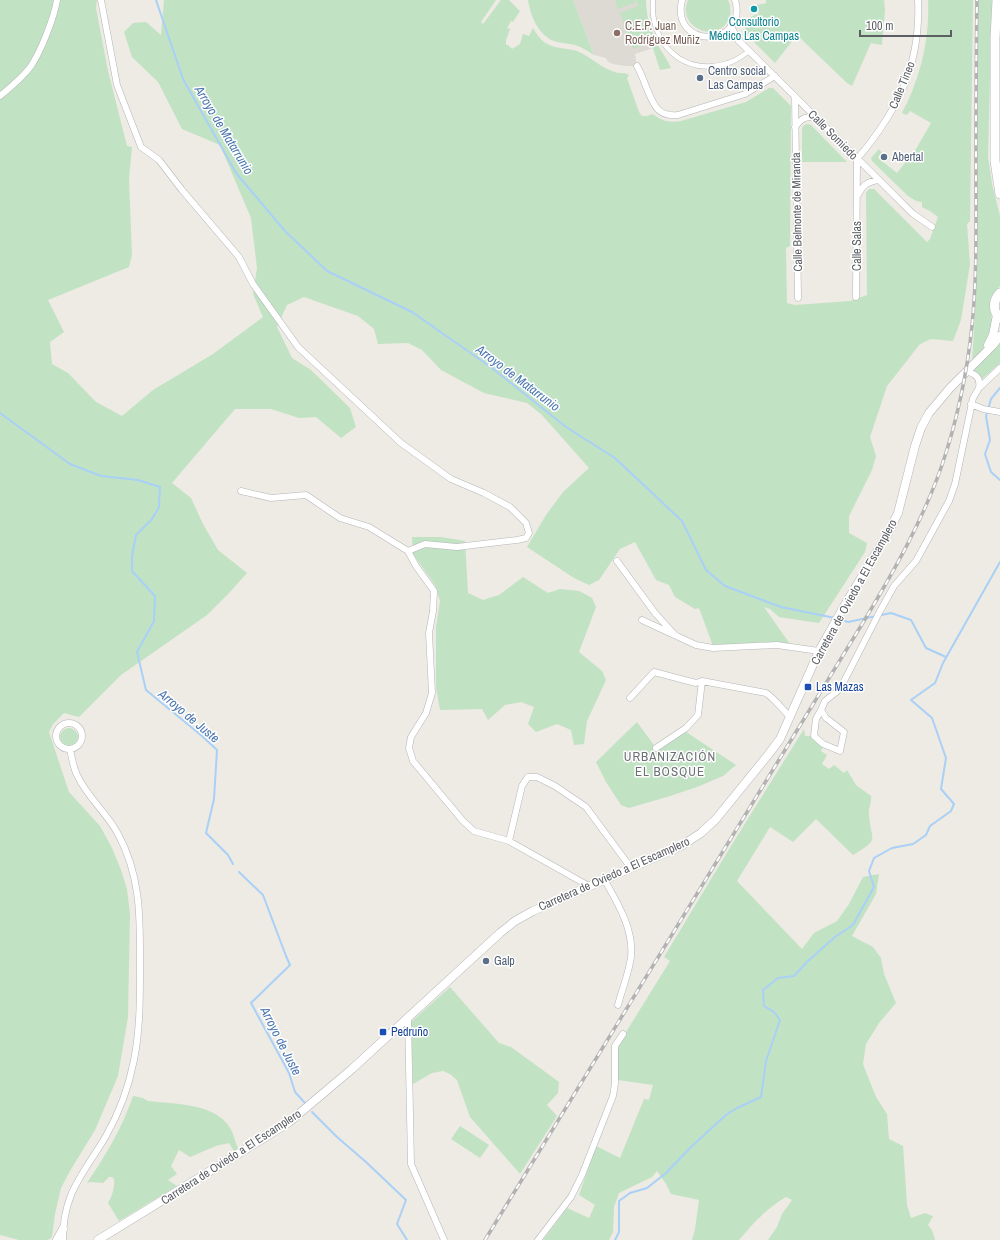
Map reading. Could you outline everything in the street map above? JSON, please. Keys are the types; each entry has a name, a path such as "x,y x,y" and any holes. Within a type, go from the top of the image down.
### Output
{"main road":[{"path":"997,0 995,161 1000,194"},
{"path":"999,317 994,308 994,302 996,296 1000,293"}],"street":[{"path":"0,96 20,78 34,60 54,14 57,0"},
{"path":"101,0 117,85 141,147 159,160 182,190 239,257 253,284 298,347 401,444 451,479 484,493 510,507 526,523 529,533 526,538 517,540 457,547 425,544 408,551"},
{"path":"653,0 653,18 657,33 666,48 681,60 703,67 719,66 735,60 749,51"},
{"path":"682,0 680,9 682,19 686,27 702,37 712,38 726,32 731,26 737,9 735,0"},
{"name":"Calle Tineo","path":"857,159 881,130 902,93 916,44 918,0"},
{"name":"Calle Somiedo","path":"731,26 738,40"},
{"name":"Calle Somiedo","path":"726,32 738,40 775,76 912,213 932,227"},
{"path":"638,66 654,106 661,112 668,115 678,115 745,94 775,76"},
{"name":"Calle Belmonte de Miranda","path":"795,97 798,298"},
{"path":"796,127 802,119 806,117 815,117"},
{"name":"Calle Salas","path":"856,296 857,159"},
{"path":"857,196 866,183 878,180"},
{"name":"Carretera de Oviedo a El Escamplero","path":"984,353 993,335 999,317"},
{"name":"Carretera de Oviedo a El Escamplero","path":"98,1240 288,1123 314,1103 515,921 533,911 588,886 680,846 701,833 716,819 768,756 780,739 819,651 837,618 888,534 898,512 915,446 923,423 939,400 1000,336"},
{"path":"821,710 826,718 844,732 840,751 823,744 814,736 816,720 825,701 840,689 894,586 916,561 949,501 955,484 971,404 975,393 1000,368"},
{"path":"966,371 978,377 980,380 979,388"},
{"path":"971,404 982,409 1000,412"},
{"path":"241,491 271,498 306,495 340,518 370,527 408,551 416,566 434,591 433,611 429,633 432,693 426,713 411,737 409,748 413,761 463,821 474,831 509,841 588,886"},
{"path":"617,561 655,612 676,636"},
{"path":"642,620 696,645 713,648 777,645 819,651"},
{"path":"630,698 654,672 696,683 702,681 766,693 774,698 790,717"},
{"path":"656,748 686,728 698,715 702,681"},
{"path":"68,723 78,727 82,733 81,742 78,746 70,749 62,748 59,745 56,736 57,730 60,726 68,723"},
{"path":"63,1240 66,1211 72,1191 78,1178 106,1135 124,1094 136,1048 140,1005 140,912 138,892 133,871 124,845 118,834 105,814 83,786 73,764 70,749"},
{"path":"509,841 522,786 528,777 537,777 586,806 631,868"},
{"path":"604,879 619,905 630,937 631,958 618,1005"},
{"path":"408,1017 411,1164 444,1240"},
{"path":"538,1240 571,1197 582,1175 613,1096 615,1082 615,1046 623,1034"},
{"path":"58,1240 63,1229"},
{"path":"63,1229 67,1240"}],"shaded area":[{"name":"C.E.P. Juan Rodríguez Muñiz","path":"573,0 636,0 653,48 635,54 637,66 613,64 608,62 606,58 594,55"}],"green space":[{"path":"0,0 97,0 96,8 108,71 127,146 132,147 129,179 132,255 129,267 48,300 64,332 50,342 52,364 68,373 96,402 122,416 153,390 213,354 263,317 253,294 257,268 251,218 220,145 182,129 158,82 132,57 124,32 133,23 146,22 161,35 164,0 496,0 481,22 483,24 501,0 509,0 520,11 507,28 510,29 506,40 506,45 512,49 520,44 523,34 529,36 533,28 541,39 548,44 577,51 610,70 629,75 627,78 639,112 642,116 653,114 666,121 681,121 746,102 769,88 773,88 791,106 790,246 786,248 787,303 795,305 850,301 867,295 866,193 869,189 874,189 927,242 930,239 938,217 922,207 922,202 916,201 908,196 872,161 871,158 879,149 882,153 878,158 897,173 916,149 931,123 910,111 907,115 902,113 919,73 927,29 928,0 973,0 970,221 967,224 970,264 961,320 953,341 931,339 920,344 887,386 870,437 876,456 872,470 849,516 849,533 867,543 865,552 819,623 779,617 770,609 764,607 790,644 761,643 713,646 699,608 695,609 675,597 669,585 656,580 635,542 620,549 599,580 589,585 574,578 527,547 546,515 563,492 589,468 541,414 527,403 484,393 441,370 422,350 408,343 378,344 374,329 358,316 304,297 287,305 277,327 292,358 311,370 350,408 356,427 341,438 316,417 299,418 271,409 235,409 172,483 191,498 203,524 218,550 247,573 207,615 121,675 79,717 64,713 53,724 49,732 69,792 100,826 112,848 127,889 130,914 128,1017 118,1076 95,1130 61,1188 55,1214 52,1237 48,1240 19,1240 0,1235"},
{"path":"528,0 573,0 594,55 575,45 554,41 544,35 534,21"},
{"path":"615,0 635,0 636,2 618,9"},
{"path":"636,0 646,0 648,19 652,31 671,68 660,70 651,42 633,49 620,13 638,6 645,26"},
{"path":"688,0 728,0 730,5 729,19 723,27 715,31 707,32 699,29 692,25 688,18 686,10"},
{"path":"766,0 884,0 885,10 882,45 871,43 852,86 797,35 775,63 745,33 745,26 748,20 752,16 759,14 757,5 766,3"},
{"path":"978,0 992,0 988,157 992,184 1000,216 1000,286 991,297 990,304 992,321 984,347 972,362 978,252"},
{"path":"807,124 811,125 847,162 802,162 802,129 803,126"},
{"path":"1000,340 1000,363 982,379 978,373 973,371"},
{"path":"412,537 441,537 465,541 468,593 483,600 499,595 523,577 548,593 560,589 579,591 592,598 596,607 579,652 602,671 606,680 587,721 584,744 574,745 571,730 557,724 536,732 528,724 534,707 521,702 505,705 488,720 482,709 440,710 436,687 436,627 440,601 435,585 413,554"},
{"path":"637,722 656,748 683,730 736,765 723,776 697,787 629,808 621,805 606,782 596,762"},
{"path":"65,728 73,728 78,733 76,744 73,746 65,746 60,741 60,733"},
{"path":"804,729 805,736 812,736 816,742 823,747 821,751 827,755 822,764 829,769 834,765 844,773 847,770 856,785 871,796 869,812 872,835 871,842 853,855 816,819 793,842 770,827 737,881 802,949 814,933 837,921 849,904 863,877 879,874 876,894 852,936 873,947 881,958 884,974 896,1003 879,1023 866,1044 863,1064 876,1097 887,1114 889,1139 903,1146 907,1205 911,1218 925,1213 933,1216 928,1225 932,1230 935,1240 768,1240 777,1227 782,1214 792,1200 786,1197 761,1216 739,1240 692,1240 699,1200 671,1194 657,1171 652,1177 619,1193 614,1207 613,1232 609,1240 543,1240 567,1208 589,1218 595,1205 579,1195 596,1146 620,1158 644,1099 649,1100 653,1085 618,1080 618,1045 670,961 664,957"},
{"path":"450,987 499,1043 511,1047 559,1082 558,1093 547,1105 557,1116 520,1174 470,1117 457,1080 450,1074 443,1071 432,1073 413,1084 411,1022"},
{"path":"133,1096 143,1098 148,1101 193,1106 215,1114 230,1128 238,1148 234,1151 229,1143 216,1146 190,1157 179,1150 171,1166 177,1174 168,1180 177,1186 119,1221 108,1203 113,1192 114,1179 109,1177 103,1183 87,1183 113,1141"},
{"path":"460,1126 489,1145 480,1158 451,1139"}],"waterway":[{"name":"Arroyo de Matarrunio","path":"156,0 183,79 236,173 285,231 327,271 412,312 492,368 566,427 615,458 682,521 706,570 725,586 781,607 835,618"},
{"path":"1000,388 991,399 986,416 990,440 985,454 991,472 1000,480"},
{"name":"Arroyo de Juste","path":"0,413 70,464 101,476 138,480 160,487 159,507 152,519 136,535 132,556 132,571 155,596 154,621 137,652 146,690 217,750 214,799 206,833 228,855 233,864"},
{"path":"615,1240 619,1232 619,1201 630,1193 647,1188 666,1173 691,1147 726,1115 761,1097 766,1061 780,1020 774,1012 764,1006 763,990 778,978 794,976 808,961 835,937 853,925 874,887 869,871 874,858 892,848 913,844 926,835 930,826 951,811 954,804 941,789 946,758 932,718 911,700 935,683 943,663 1000,562"},
{"name":"Arroyo de Matarrunio","path":"839,619 848,622 891,613 911,620 926,648 946,657"},
{"name":"Arroyo de Juste","path":"239,872 263,895 290,965 251,1003 289,1073 295,1092 305,1103"},
{"name":"Arroyo de Juste","path":"312,1112 406,1200 397,1224 407,1240"}],"railway":[{"path":"485,1240 864,621 907,545 926,506 942,465 961,397 970,344 974,308 976,254 977,0"}],"place":[{"name":"Consultorio Médico Las Campas","path":"754,9"},
{"name":"C.E.P. Juan Rodríguez Muñiz","path":"617,33"},
{"name":"Centro social Las Campas","path":"700,78"},
{"name":"Abertal","path":"884,157"},
{"name":"Las Mazas","path":"808,687"},
{"name":"Galp","path":"486,961"},
{"name":"Pedruño","path":"383,1032"}],"district":[{"name":"URBANIZACIÓN EL BOSQUE","path":"670,764"}]}
